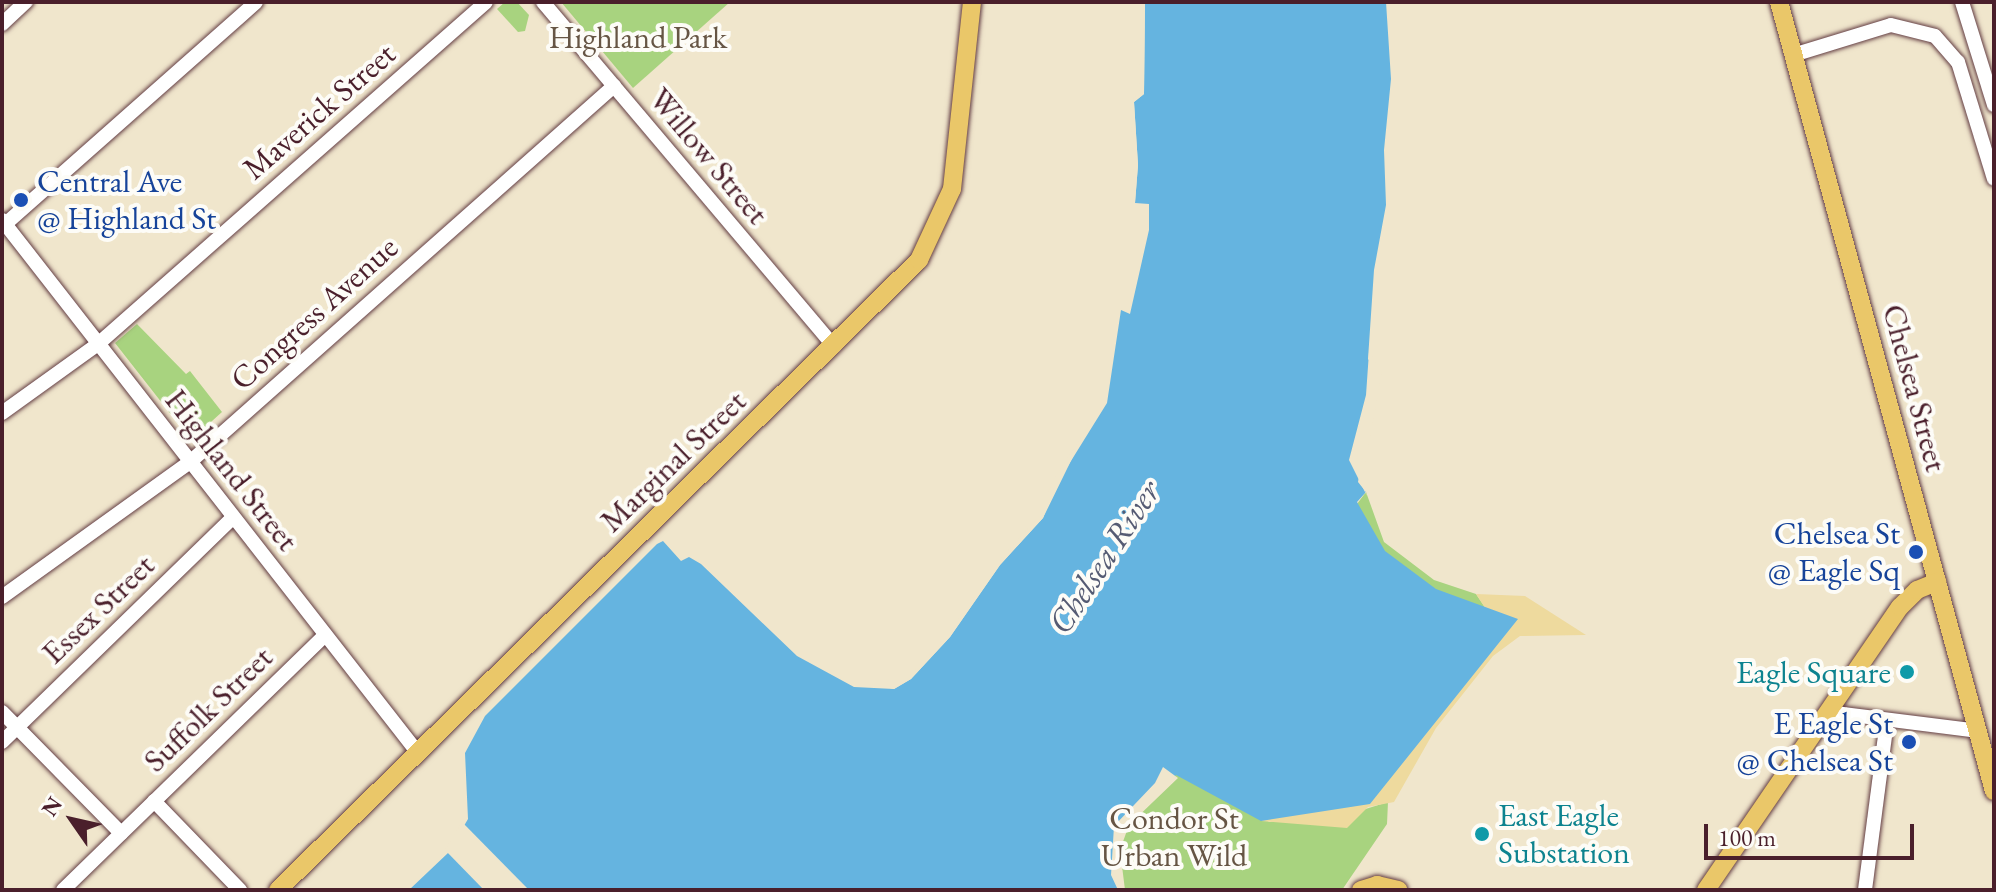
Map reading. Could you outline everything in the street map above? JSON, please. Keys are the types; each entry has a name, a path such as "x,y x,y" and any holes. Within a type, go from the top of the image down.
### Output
{"main road":[{"name":"Marginal Street","path":"278,890 911,269 943,215 954,176 972,2"},
{"name":"Chelsea Street","path":"1779,2 1994,791"},
{"path":"1706,890 1905,601 1937,582"},
{"path":"1361,890 1377,885 1398,890"}],"street":[{"path":"2,24 26,2"},
{"path":"3,224 256,2"},
{"name":"Maverick Street","path":"2,413 98,344 486,2"},
{"name":"Willow Street","path":"543,2 834,346"},
{"path":"1962,2 1994,105"},
{"path":"1793,55 1891,25 1935,36 1958,62 1994,179"},
{"name":"Congress Avenue","path":"2,597 190,462 614,86"},
{"name":"Highland Street","path":"3,224 418,753"},
{"name":"Essex Street","path":"2,742 233,517"},
{"name":"Suffolk Street","path":"63,890 325,635"},
{"path":"2,712 121,833"},
{"path":"1828,712 1978,731"},
{"path":"1865,890 1887,720"},
{"path":"154,801 240,890"}],"green space":[{"path":"505,2 517,2 529,15 525,31 518,32 497,9"},
{"name":"Highland Park","path":"561,2 730,2 633,88"},
{"path":"137,324 186,374 190,371 222,412 191,440 115,343"},
{"name":"Condor St Urban Wild","path":"1366,492 1384,542 1434,580 1476,594 1486,609 1268,822 1340,817 1388,802 1387,824 1342,890 1068,890"}],"sand":[{"path":"1476,594 1525,596 1586,635 1520,636 1493,656 1436,728 1394,802 1368,807 1347,828 1261,821 1486,609"}],"water":[{"name":"Chelsea River","path":"1145,2 1386,2 1391,79 1384,150 1386,205 1374,270 1368,359 1378,372 1358,482 1366,492 1357,502 1385,551 1436,589 1518,619 1370,804 1261,821 1176,775 1126,823 1116,849 1121,890 409,890 448,853 468,819 465,753 485,716 663,541 681,561 689,557 701,564 797,656 854,687 894,689 911,679 950,637 1000,565 1043,518 1056,485 1107,403 1121,310 1130,314 1149,230 1149,204 1135,203 1138,165 1134,102 1144,94"}],"pier":[{"path":"1141,2 1145,2 1144,94 1134,102 1138,165 1135,203 1130,102 1139,92"},
{"path":"1369,352 1382,372 1362,481 1367,496 1349,460 1366,395"},
{"path":"1089,424 1043,518 1000,565 950,637 911,679 894,689 877,685 894,685 909,676 947,635 997,563 1039,516 1052,483"},
{"path":"1163,767 1178,778 1129,825 1120,850 1125,890 1118,890 1111,875 1114,826 1155,783"},
{"path":"462,822 529,890 484,890 445,850"}],"place":[{"name":"Central Ave @ Highland St","path":"21,200"},
{"name":"Chelsea St @ Eagle Sq","path":"1916,552"},
{"name":"Eagle Square","path":"1907,672"},
{"name":"E Eagle St @ Chelsea St","path":"1909,742"},
{"name":"East Eagle Substation","path":"1482,834"}]}
